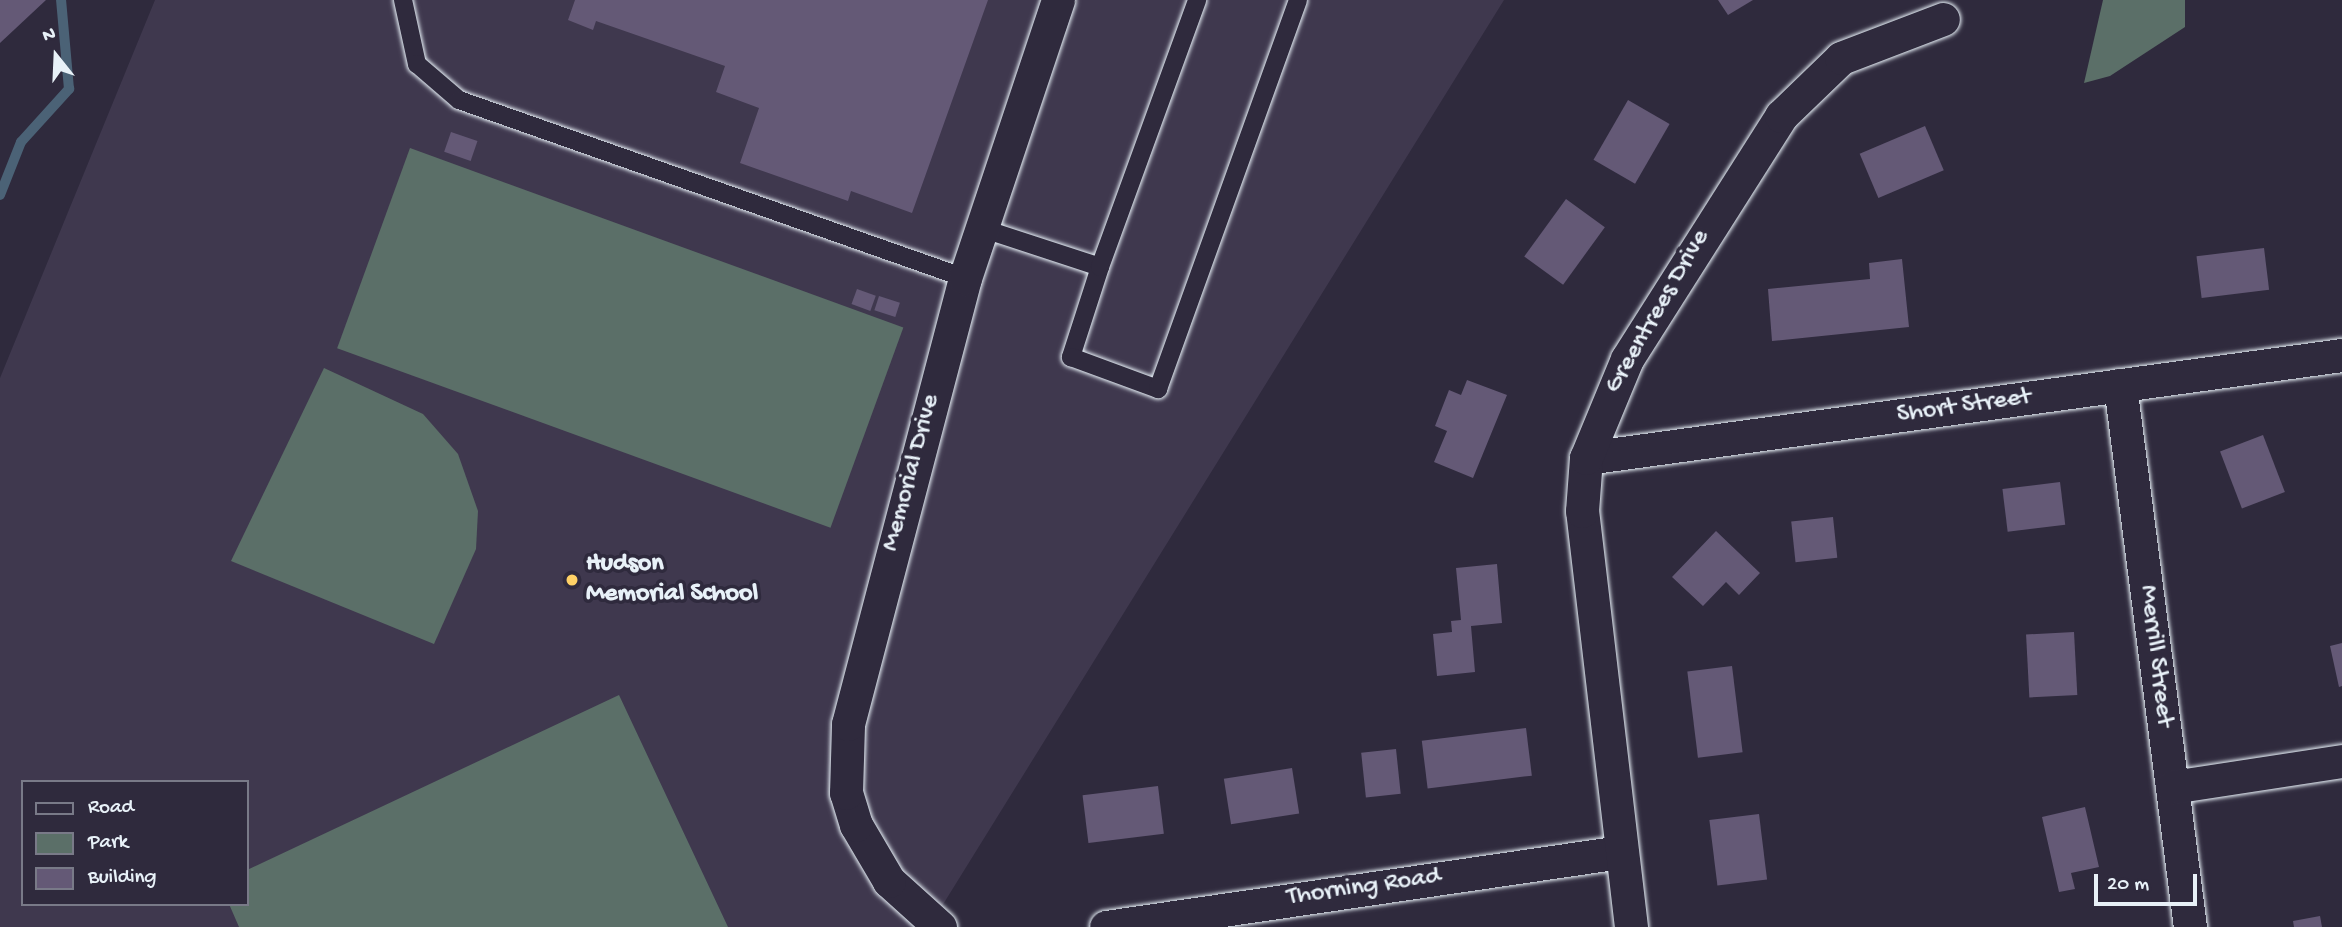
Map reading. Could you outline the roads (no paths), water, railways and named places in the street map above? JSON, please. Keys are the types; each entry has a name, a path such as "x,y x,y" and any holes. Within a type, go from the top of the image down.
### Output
{"street":[{"name":"Memorial Drive","path":"940,927 889,881 870,854 846,793 845,760 855,679 965,278 1058,0"},
{"name":"Greentrees Drive","path":"1631,927 1583,510 1586,458 1627,359 1781,116 1841,58 1943,19"},
{"name":"Short Street","path":"1586,458 2342,355"},
{"name":"Merrill Street","path":"2120,385 2190,927"},
{"path":"2172,787 2342,761"},
{"name":"Thorning Road","path":"1106,927 1621,852"}],"lane":[{"path":"402,0 417,64 459,100 965,278"},
{"path":"1197,0 1100,267 1071,357 1158,389 1297,0"},
{"path":"981,228 1100,267"}],"waterway":[{"path":"0,195 21,142 69,89 61,0"}],"place":[{"name":"Hudson Memorial School","path":"572,580"}]}
